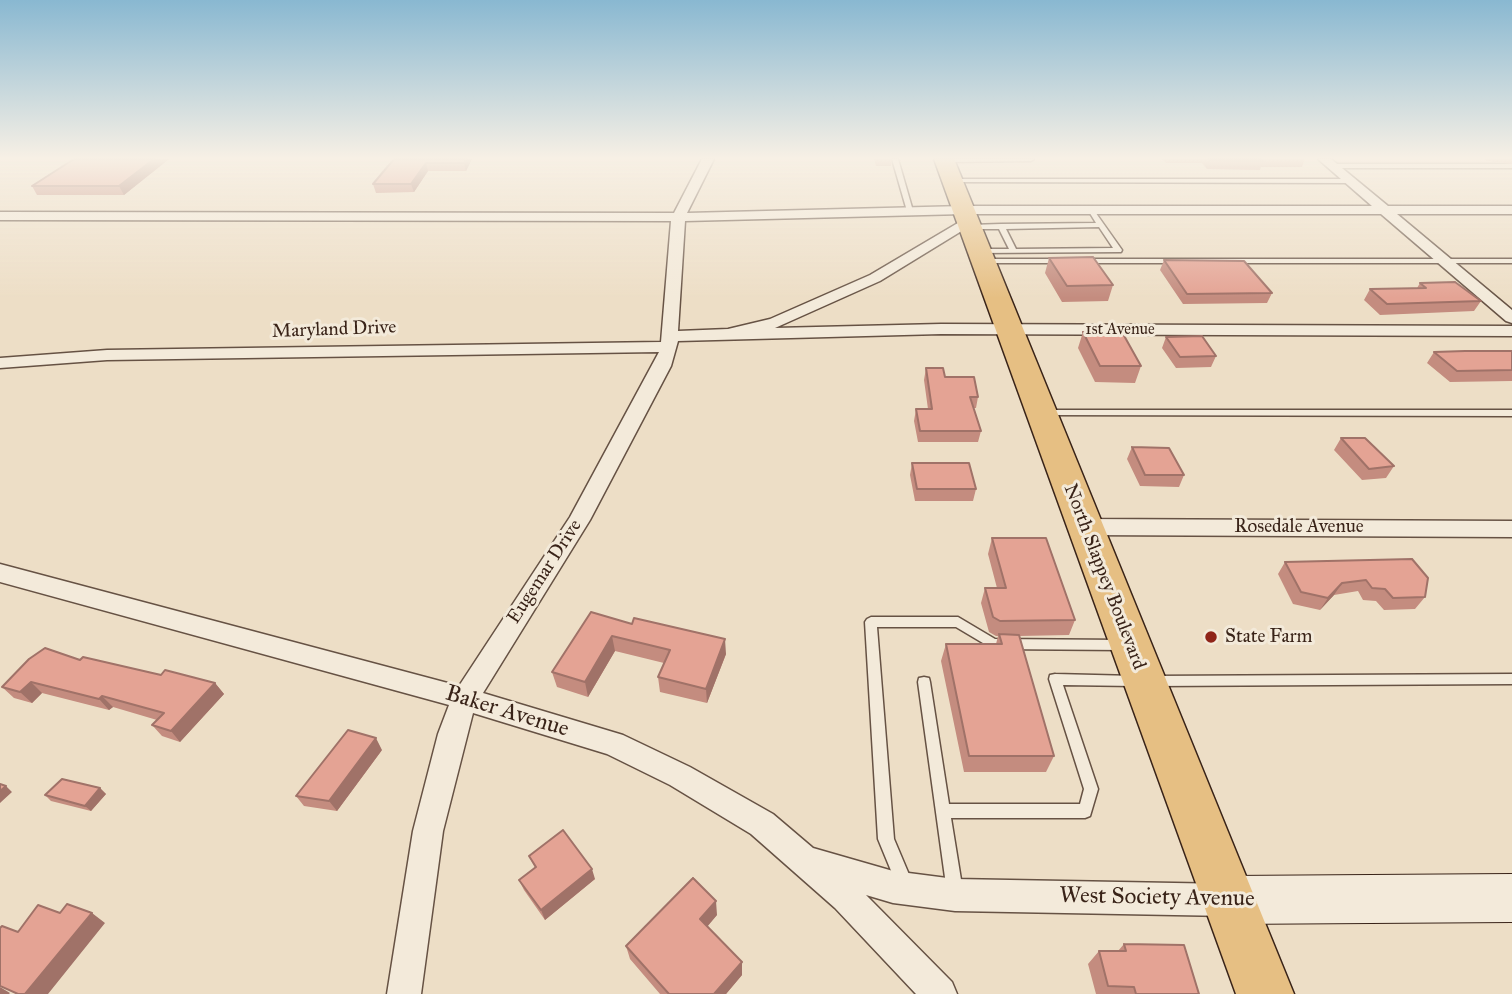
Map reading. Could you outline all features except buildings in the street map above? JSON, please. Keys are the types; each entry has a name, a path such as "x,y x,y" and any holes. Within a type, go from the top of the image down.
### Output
{"main road":[{"name":"North Slappey Boulevard","path":"972,215 1041,413 1265,994"}],"street":[{"name":"Eugemar Drive","path":"404,994 428,831 452,734 465,699 579,520 656,377 669,342 673,261 680,217 686,205"},
{"path":"1379,205 1512,318"},
{"path":"0,216 680,217 910,211 972,215 1091,210 1512,210"},
{"name":"Maryland Drive","path":"0,363 107,355 669,342 728,334 775,323 856,287 972,215"},
{"name":"1st Avenue","path":"728,334 1010,330 1512,331"},
{"name":"Rosedale Avenue","path":"1085,527 1512,529"},
{"name":"Baker Avenue","path":"0,573 465,699 613,744 680,776 762,824 846,897 940,994"},
{"name":"West Society Avenue","path":"806,862 907,889 955,895 1228,900 1512,898"}],"lane":[{"path":"908,205 910,211"},
{"path":"972,215 1079,205"},
{"path":"972,215 1118,250 1091,210"},
{"path":"972,215 1101,225"},
{"path":"972,215 1067,261"},
{"path":"1081,261 1512,261"},
{"path":"1041,413 1512,414"},
{"path":"907,889 886,839 871,622 958,622 993,644 1130,645"},
{"path":"944,811 1084,811 1091,789 1055,679 1512,679"},
{"path":"925,682 955,895"}],"place":[{"name":"State Farm","path":"1211,637"}]}
